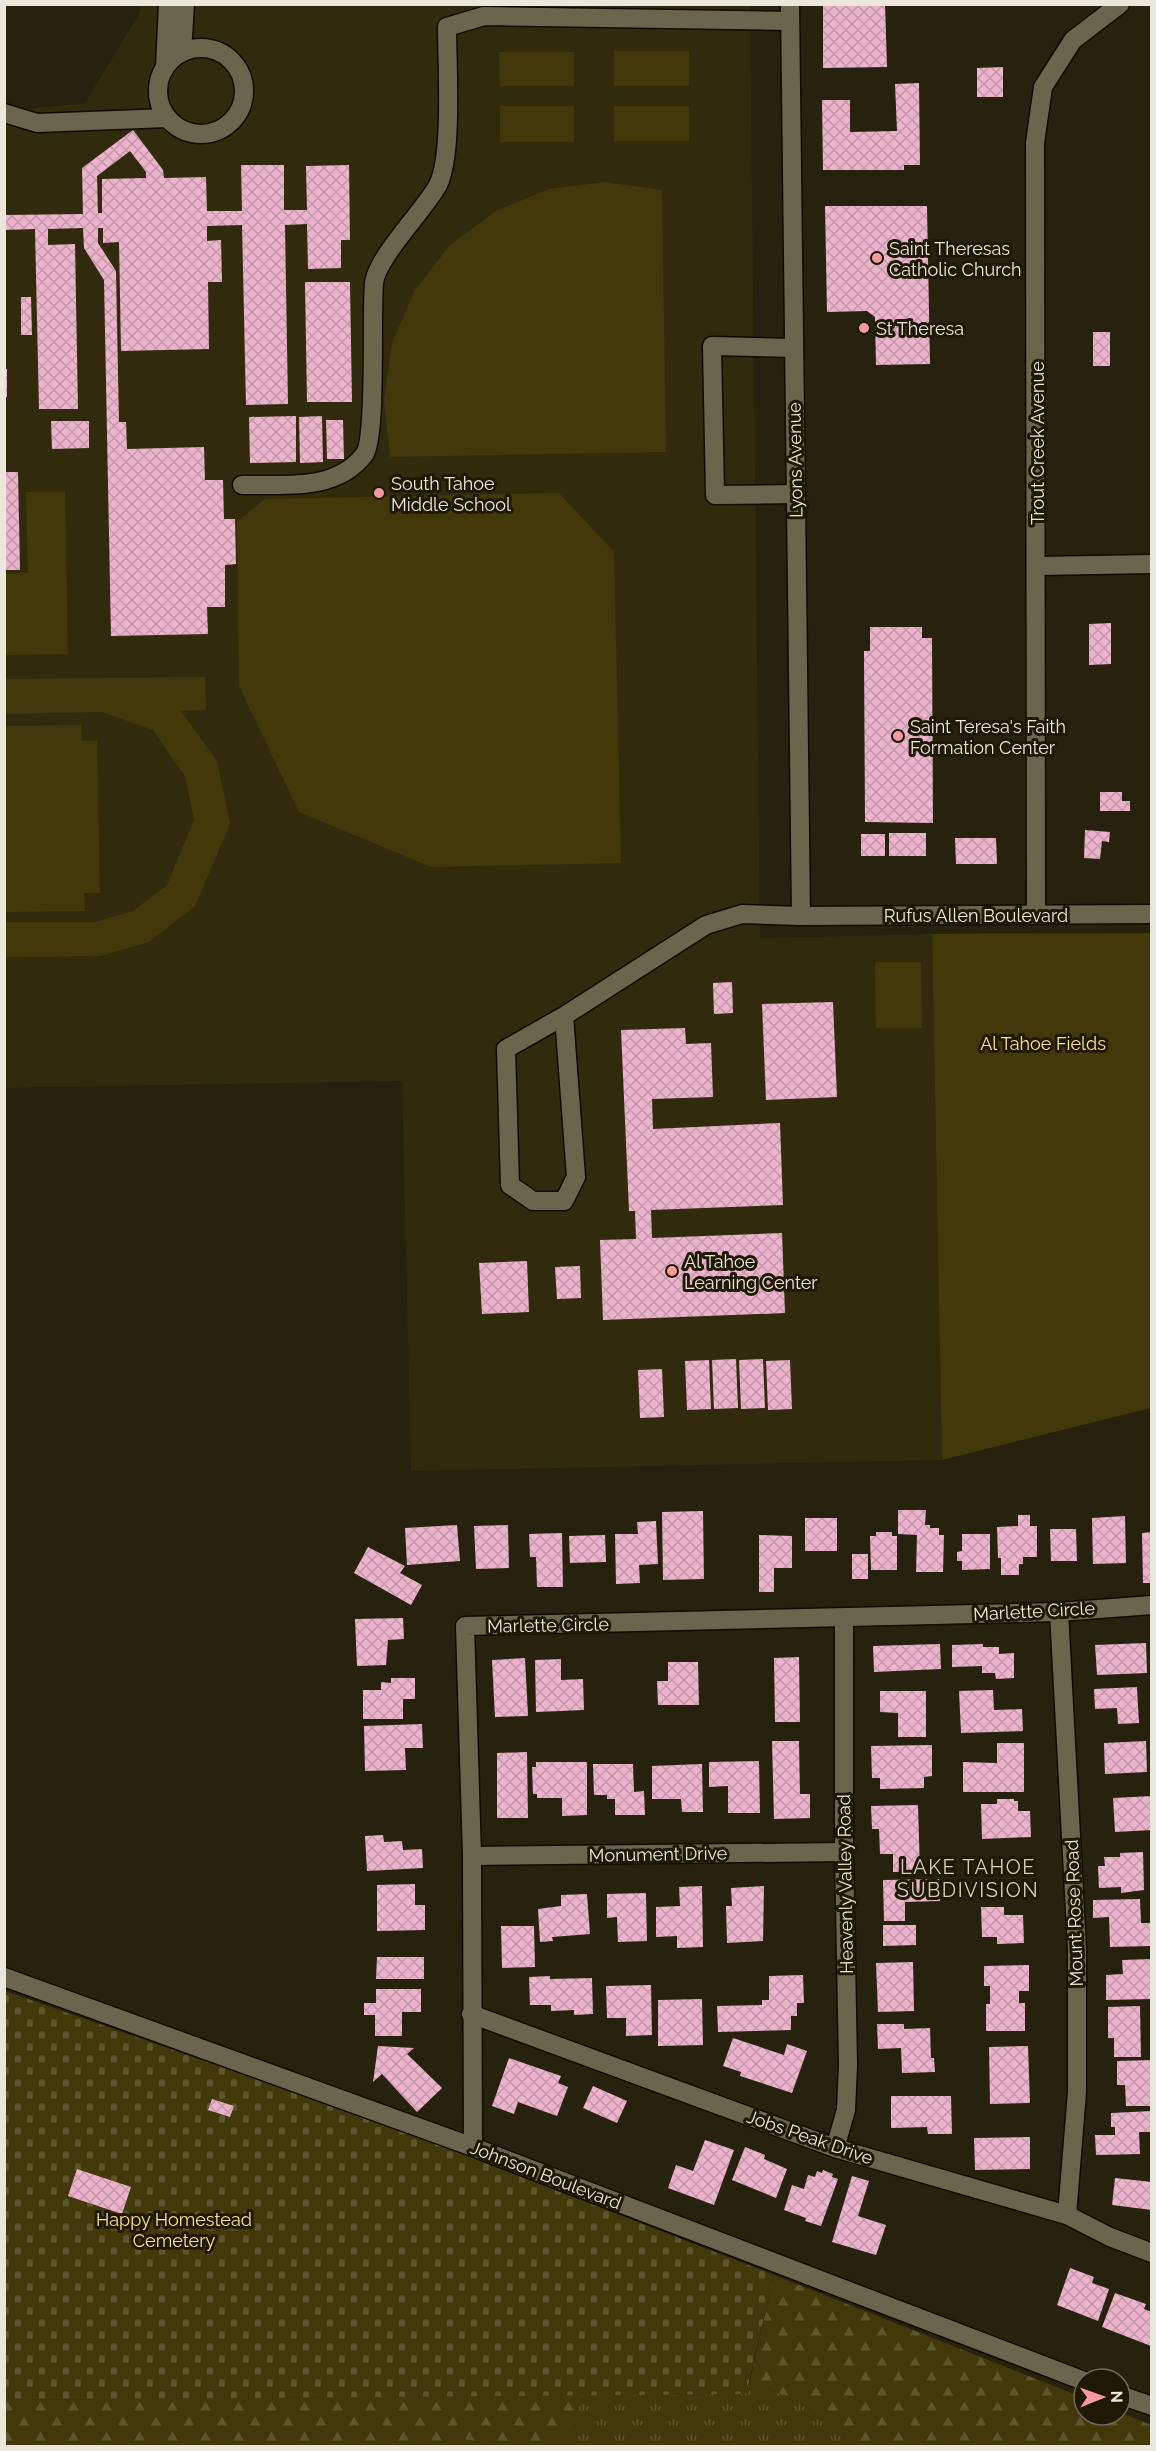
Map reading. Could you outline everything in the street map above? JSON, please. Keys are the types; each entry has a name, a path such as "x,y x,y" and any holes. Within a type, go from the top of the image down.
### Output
{"street":[{"path":"165,67 168,4"},
{"path":"182,52 185,4"},
{"name":"Trout Creek Avenue","path":"1036,914 1035,143 1043,87 1073,40 1120,4"},
{"path":"242,485 319,483 344,473 366,453 373,411 371,363 374,279 390,248 416,218 439,183 446,153 447,27 484,16 790,13"},
{"name":"Lyons Avenue","path":"790,13 801,916"},
{"path":"197,48 219,51 235,64 242,77 243,100 232,121 207,134 184,131 167,118 160,104 158,92 160,77 165,67 182,52 197,48"},
{"path":"4,113 37,123 167,118"},
{"path":"794,348 712,346 715,495 796,494"},
{"path":"1037,566 1152,564"},
{"name":"Rufus Allen Boulevard","path":"564,1016 576,1177 564,1201 533,1201 510,1185 506,1050 564,1016 706,925 742,914 801,916 1152,914"},
{"name":"Marlette Circle","path":"472,2147 472,1856 465,1626 844,1618 1059,1611 1152,1605"},
{"name":"Mount Rose Road","path":"1059,1611 1077,1948 1077,2092 1067,2215"},
{"name":"Heavenly Valley Road","path":"835,2148 846,2110 848,2065 844,1852 844,1618"},
{"name":"Monument Drive","path":"472,1856 844,1852"},
{"name":"Johnson Boulevard","path":"4,1977 472,2147 1072,2376"},
{"name":"Jobs Peak Drive","path":"471,2014 835,2148 1067,2215 1110,2237 1152,2253"},
{"path":"1132,2399 1152,2406"}],"shaded area":[{"name":"South Tahoe Middle School","path":"734,4 750,6 760,938 932,934 942,1460 411,1471 402,1081 5,1088 4,111 85,103 139,14 141,5"}],"green space":[{"path":"614,51 689,51 689,86 614,86"},
{"path":"499,52 574,52 574,86 500,86"},
{"path":"500,106 574,106 574,142 500,142"},
{"path":"614,106 689,106 689,141 614,141"},
{"path":"605,182 662,190 666,452 390,457 384,400 392,343 415,290 450,245 496,211 549,189"},
{"path":"26,492 65,492 68,654 5,655 5,574 28,573"},
{"path":"559,493 614,552 621,863 431,867 299,812 239,686 237,522 265,499"},
{"path":"205,677 206,710 181,711 217,761 230,824 195,906 149,942 100,956 5,957 5,922 95,922 133,911 167,885 194,820 185,776 153,730 102,712 5,714 5,679"},
{"path":"81,725 82,741 97,741 100,893 84,893 85,911 5,912 5,726"},
{"name":"Al Tahoe Fields","path":"1152,933 1151,1408 942,1460 932,934"},
{"path":"875,962 921,962 922,1028 876,1028"},
{"name":"Happy Homestead Cemetery","path":"5,1991 377,2121 774,2275 746,2394 5,2400"},
{"path":"774,2275 1072,2393 1072,2427 1132,2427 1132,2417 1151,2425 1151,2446 852,2446 802,2404 750,2380"},
{"path":"750,2380 802,2404 852,2446 544,2446 562,2438 584,2395 746,2394"},
{"path":"584,2395 562,2439 544,2446 496,2446 455,2437 432,2446 5,2446 4,2400"},
{"path":"455,2437 496,2446 432,2446"}],"building":[{"path":"823,4 885,4 887,67 823,68"},
{"path":"1003,67 1003,97 977,97 977,68"},
{"path":"919,83 920,165 904,165 904,170 823,170 822,100 850,100 850,132 897,131 895,84"},
{"path":"133,130 163,170 164,178 206,177 207,211 242,211 241,165 284,165 284,210 307,210 306,166 349,165 350,240 341,240 341,268 308,269 307,224 285,225 288,404 246,405 242,225 207,226 207,241 221,240 222,282 208,282 209,349 121,351 119,242 103,243 103,228 98,228 98,243 116,271 119,422 126,422 127,449 204,447 205,480 223,480 224,519 235,519 236,564 225,565 225,607 207,607 208,634 111,636 104,280 84,248 83,228 48,229 48,245 75,244 78,409 39,409 35,229 4,230 4,215 83,214 82,168","holes":["130,151 146,172 146,178 102,179 102,213 98,213 97,176"]},
{"name":"Saint Theresas Catholic Church","path":"825,206 927,206 930,364 876,365 875,317 867,311 827,312"},
{"path":"305,282 350,282 352,402 307,402"},
{"path":"21,297 31,297 32,335 21,335"},
{"path":"1093,332 1110,332 1110,366 1093,366"},
{"path":"4,369 7,369 7,397 4,397"},
{"path":"296,416 296,462 250,463 249,417"},
{"path":"322,416 323,462 300,463 299,417"},
{"path":"326,420 343,420 344,459 327,459"},
{"path":"51,421 89,421 89,448 52,449"},
{"path":"4,472 18,472 20,570 4,570"},
{"path":"1111,623 1111,664 1089,665 1089,624"},
{"name":"Saint Teresa's Faith Formation Center","path":"870,627 922,627 922,638 932,638 933,823 865,822 864,651 870,651"},
{"path":"1100,792 1122,792 1122,801 1130,801 1130,811 1100,811"},
{"path":"1085,830 1110,832 1109,842 1102,841 1100,859 1084,858"},
{"path":"889,833 926,833 926,856 889,856"},
{"path":"861,834 885,834 885,856 861,856"},
{"path":"955,838 996,838 997,864 956,864"},
{"path":"732,982 733,1013 714,1014 713,983"},
{"path":"833,1002 837,1097 766,1100 762,1004"},
{"path":"685,1028 686,1044 711,1043 713,1097 652,1099 653,1129 780,1123 783,1205 651,1210 652,1238 782,1233 785,1313 603,1320 600,1240 636,1239 635,1211 629,1211 621,1030"},
{"path":"527,1261 529,1312 482,1314 479,1263"},
{"path":"580,1266 581,1298 557,1299 555,1267"},
{"path":"736,1359 738,1408 714,1409 712,1360"},
{"path":"763,1359 765,1408 741,1409 739,1360"},
{"path":"709,1360 711,1409 687,1410 685,1361"},
{"path":"790,1360 792,1409 768,1410 766,1361"},
{"path":"662,1369 664,1417 640,1418 638,1370"},
{"path":"898,1510 926,1510 925,1525 930,1525 930,1528 939,1528 939,1535 944,1535 943,1572 916,1572 917,1535 898,1534"},
{"path":"703,1511 704,1579 663,1580 662,1512"},
{"path":"1018,1515 1030,1515 1030,1526 1037,1526 1037,1557 1023,1557 1023,1564 1019,1564 1019,1575 1001,1575 997,1527 1018,1526"},
{"path":"1125,1516 1126,1563 1093,1564 1092,1518"},
{"path":"805,1518 837,1518 837,1551 805,1551"},
{"path":"656,1521 658,1564 639,1565 640,1583 616,1584 615,1534 638,1534 637,1522"},
{"path":"457,1525 460,1561 407,1565 405,1528"},
{"path":"508,1525 509,1568 476,1569 474,1526"},
{"path":"1050,1529 1076,1529 1077,1561 1051,1561"},
{"path":"876,1532 892,1532 892,1536 897,1536 897,1570 871,1570 870,1536 876,1536"},
{"path":"1152,1532 1152,1583 1143,1583 1142,1533"},
{"path":"562,1533 563,1587 537,1587 536,1557 530,1557 529,1534"},
{"path":"962,1534 990,1534 990,1569 962,1570 962,1561 957,1561 957,1552 962,1551"},
{"path":"605,1535 606,1562 570,1563 569,1536"},
{"path":"759,1535 792,1536 792,1568 774,1568 774,1592 759,1592"},
{"path":"368,1547 405,1566 400,1573 422,1585 411,1605 354,1573"},
{"path":"852,1554 868,1554 868,1579 852,1579"},
{"path":"403,1618 404,1639 388,1640 386,1665 357,1666 355,1619"},
{"path":"1146,1643 1147,1673 1097,1675 1095,1645"},
{"path":"940,1644 941,1669 874,1672 873,1646"},
{"path":"983,1644 983,1647 999,1647 999,1654 1014,1653 1014,1678 996,1679 995,1673 982,1673 982,1666 952,1667 952,1645"},
{"path":"799,1657 800,1722 775,1722 774,1658"},
{"path":"525,1658 528,1716 495,1717 492,1660"},
{"path":"561,1659 561,1680 583,1679 584,1710 536,1712 535,1660"},
{"path":"668,1662 698,1662 699,1705 658,1705 657,1681 668,1681"},
{"path":"391,1678 415,1678 415,1699 403,1699 403,1719 363,1719 363,1690 381,1690 381,1682 391,1683"},
{"path":"1137,1687 1139,1723 1118,1724 1117,1708 1095,1709 1094,1689"},
{"path":"993,1690 994,1710 1022,1709 1023,1731 961,1733 959,1691"},
{"path":"880,1691 926,1691 926,1737 898,1737 898,1713 880,1712"},
{"path":"422,1724 423,1748 405,1748 406,1770 365,1771 364,1726"},
{"path":"772,1741 799,1741 800,1794 810,1794 810,1818 774,1819"},
{"path":"1146,1741 1147,1772 1105,1774 1104,1743"},
{"path":"997,1743 1024,1743 1024,1792 963,1792 963,1762 997,1763"},
{"path":"932,1745 932,1776 924,1777 924,1788 880,1789 880,1778 872,1778 871,1746"},
{"path":"527,1752 528,1818 497,1818 497,1753"},
{"path":"759,1761 760,1813 728,1813 728,1786 709,1787 709,1762"},
{"path":"536,1762 587,1762 587,1815 562,1816 562,1798 537,1798 537,1794 533,1794 532,1767 536,1767"},
{"path":"593,1764 633,1764 634,1792 644,1791 645,1815 615,1815 615,1799 607,1799 607,1795 594,1795"},
{"path":"702,1764 703,1812 682,1812 681,1799 652,1799 652,1766"},
{"path":"1152,1796 1152,1830 1115,1832 1113,1798"},
{"path":"997,1799 1014,1799 1018,1801 1018,1811 1030,1811 1031,1837 982,1839 981,1804 997,1804"},
{"path":"918,1805 920,1871 893,1872 893,1854 880,1854 879,1829 872,1829 871,1806"},
{"path":"383,1835 384,1842 402,1841 403,1850 422,1849 423,1868 367,1871 365,1836"},
{"path":"1143,1852 1144,1890 1121,1893 1121,1887 1099,1888 1098,1866 1105,1866 1104,1857 1120,1857 1120,1853"},
{"path":"939,1879 940,1901 905,1902 905,1921 884,1921 883,1880"},
{"path":"415,1884 415,1905 425,1905 425,1930 377,1931 377,1885"},
{"path":"702,1886 703,1947 677,1948 677,1936 656,1937 656,1907 680,1906 679,1887"},
{"path":"764,1886 763,1941 727,1943 726,1906 732,1906 731,1888"},
{"path":"646,1893 647,1941 618,1942 617,1917 607,1918 607,1894"},
{"path":"587,1894 590,1934 552,1937 553,1941 540,1942 538,1909 561,1906 561,1895"},
{"path":"1140,1899 1141,1923 1152,1923 1152,1946 1110,1947 1109,1917 1093,1918 1093,1900"},
{"path":"981,1907 1004,1907 1004,1915 1023,1915 1024,1943 997,1944 997,1937 982,1937"},
{"path":"883,1925 916,1925 916,1945 883,1946"},
{"path":"501,1926 534,1926 535,1967 502,1968"},
{"path":"377,1957 424,1957 424,1979 376,1979"},
{"path":"1152,1959 1152,1999 1106,2000 1106,1975 1123,1974 1122,1960"},
{"path":"913,1962 914,2011 878,2012 876,1963"},
{"path":"1029,1965 1029,1991 1019,1991 1019,2003 1025,2003 1025,2031 986,2031 986,2004 990,2004 990,1986 984,1986 984,1966"},
{"path":"803,1975 804,2003 797,2003 797,2016 791,2016 791,2030 718,2032 717,2006 762,2005 762,2000 769,2000 769,1976"},
{"path":"550,1976 550,1979 592,1978 593,2014 574,2015 574,2010 551,2011 551,2005 530,2005 529,1977"},
{"path":"651,1985 652,2035 626,2036 626,2018 607,2018 606,1986"},
{"path":"376,1989 421,1989 421,2012 402,2012 402,2036 375,2036 375,2015 364,2015 364,2003 376,2003"},
{"path":"702,1999 703,2045 658,2046 658,2000"},
{"path":"1140,2006 1141,2057 1114,2057 1114,2038 1108,2038 1108,2007"},
{"path":"877,2024 904,2024 904,2029 930,2028 931,2058 934,2058 935,2072 902,2073 901,2048 878,2049"},
{"path":"733,2038 784,2055 787,2044 807,2051 792,2093 740,2076 741,2072 723,2066"},
{"path":"378,2046 414,2048 407,2054 442,2088 417,2112 382,2074 373,2082"},
{"path":"1028,2046 1030,2103 990,2104 989,2047"},
{"path":"509,2058 561,2076 558,2083 568,2087 557,2116 518,2102 514,2114 492,2106"},
{"path":"1152,2060 1152,2106 1126,2106 1125,2085 1117,2085 1117,2061"},
{"path":"593,2086 627,2101 617,2123 583,2108"},
{"path":"891,2096 951,2096 952,2134 928,2134 927,2127 891,2128"},
{"path":"212,2099 234,2106 230,2117 208,2110"},
{"path":"1152,2111 1152,2132 1139,2132 1140,2154 1096,2155 1095,2135 1115,2135 1115,2127 1111,2127 1111,2113"},
{"path":"1030,2137 1030,2169 975,2170 974,2138"},
{"path":"705,2140 734,2150 714,2205 668,2188 676,2165 693,2171"},
{"path":"745,2147 765,2155 764,2159 787,2169 776,2198 732,2180"},
{"path":"77,2169 131,2187 122,2214 68,2196"},
{"path":"823,2170 838,2179 821,2226 784,2210 792,2185 804,2189 808,2175 815,2177 817,2171 822,2173"},
{"path":"852,2176 869,2181 858,2216 886,2225 876,2255 832,2242"},
{"path":"1115,2178 1152,2182 1152,2210 1112,2205"},
{"path":"1070,2268 1094,2277 1092,2283 1109,2289 1098,2321 1057,2305"},
{"path":"1115,2293 1146,2304 1144,2309 1152,2312 1151,2346 1102,2327"}],"place":[{"name":"Saint Theresas Catholic Church","path":"877,258"},
{"name":"St Theresa","path":"864,328"},
{"name":"South Tahoe Middle School","path":"379,493"},
{"name":"Saint Teresa's Faith Formation Center","path":"898,736"},
{"name":"Al Tahoe Learning Center","path":"672,1271"}],"district":[{"name":"LAKE TAHOE SUBDIVISION","path":"968,1878"}]}
